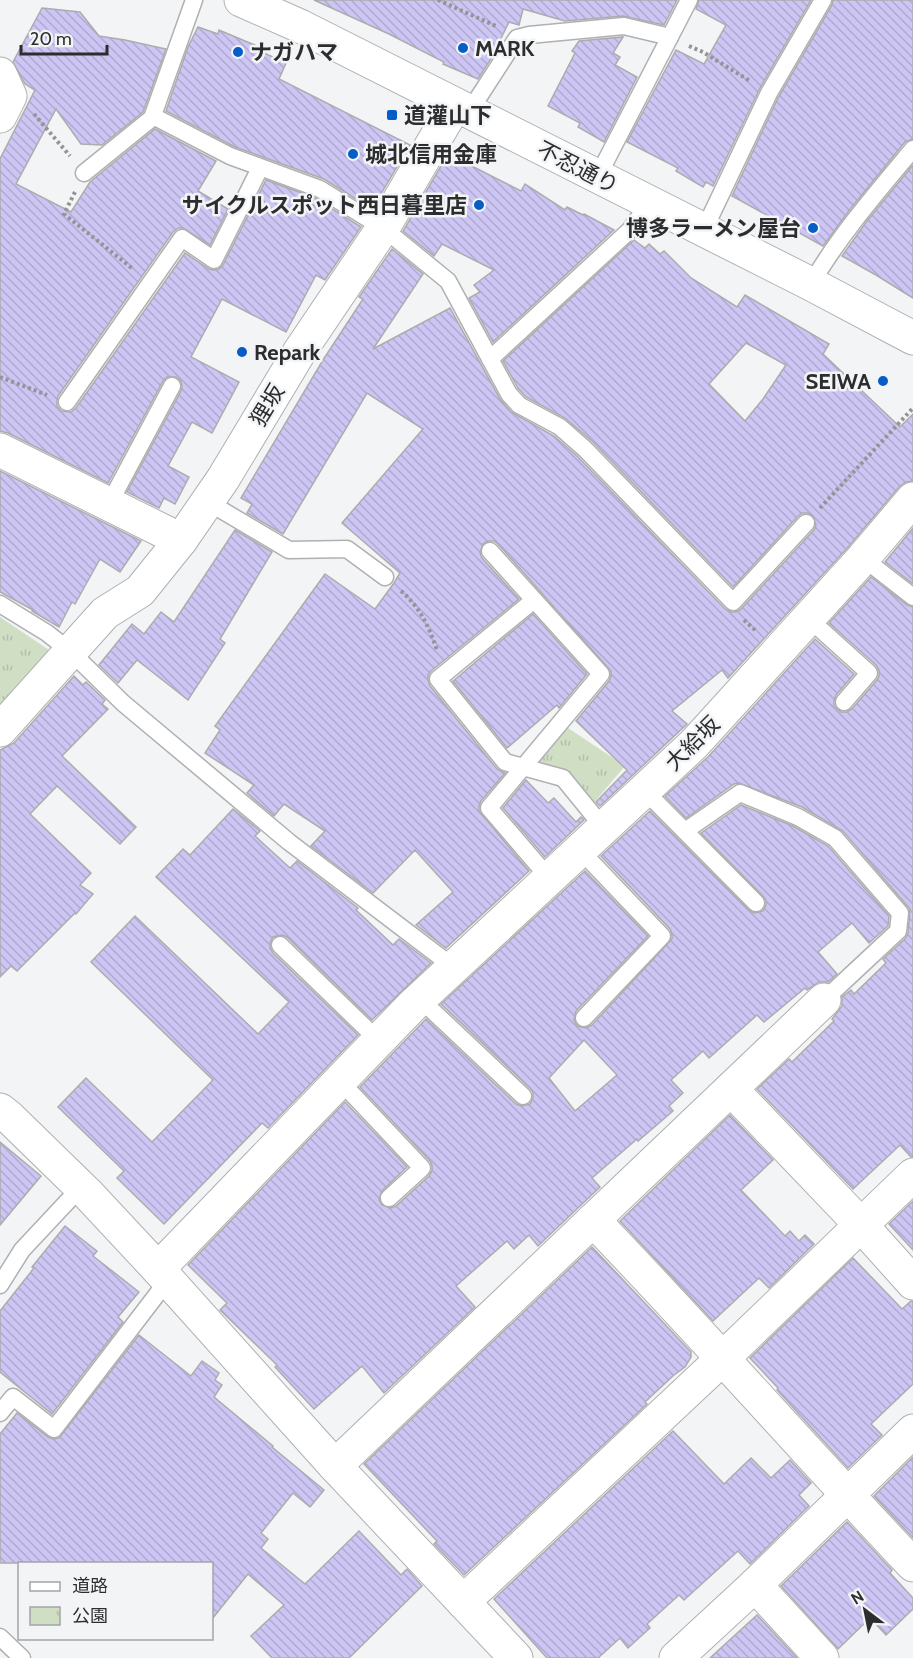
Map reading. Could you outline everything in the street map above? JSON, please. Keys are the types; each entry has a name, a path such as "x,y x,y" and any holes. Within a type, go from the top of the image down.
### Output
{"street":[{"name":"不忍通り","path":"241,0 300,26 811,284 913,338"},
{"path":"0,74 10,96 0,116"},
{"name":"狸坂","path":"0,730 105,613 141,591 181,540 208,502 300,351 462,109"},
{"path":"0,450 181,540"},
{"name":"大給坂","path":"163,1274 340,1081 420,999 694,744 863,558 913,499"},
{"path":"335,1466 824,1000"},
{"path":"731,1089 913,1283"},
{"path":"0,1110 81,1187 163,1274 335,1466 516,1658"},
{"path":"463,1602 723,1358 913,1175"},
{"path":"593,1220 913,1565"},
{"path":"676,1658 755,1585 913,1431"},
{"path":"755,1585 822,1658"}],"lane":[{"path":"84,173 152,118 194,0"},
{"path":"598,176 689,0"},
{"path":"704,230 769,93 823,0"},
{"path":"462,109 489,84 517,38 624,26 670,37"},
{"path":"153,116 230,156 320,189 383,228 448,281 509,394 519,405 560,427 585,449 733,602 806,523"},
{"path":"811,284 824,262 856,219 913,149"},
{"path":"67,402 182,238 214,260 260,168"},
{"path":"490,359 630,230 649,203"},
{"path":"109,504 172,386"},
{"path":"208,502 289,550 347,549 385,577"},
{"path":"490,551 602,674 489,808 549,878"},
{"path":"863,558 913,597"},
{"path":"534,600 438,679 505,762 563,778 603,827"},
{"path":"0,604 47,633 71,652 123,703 272,827 452,968"},
{"path":"808,618 870,673 844,702"},
{"path":"644,790 756,903"},
{"path":"685,831 740,793 798,817 835,838 900,913 898,931 824,1000"},
{"path":"580,849 662,936 584,1018"},
{"path":"280,945 379,1041"},
{"path":"420,999 523,1096"},
{"path":"340,1081 422,1168 388,1198"},
{"path":"0,1285 22,1250 81,1187"},
{"path":"0,1413 13,1397 54,1429 163,1274"},
{"path":"0,1637 22,1658"}],"path":[{"path":"438,0 511,33 517,38"},
{"path":"670,37 703,52 769,93"},
{"path":"0,377 67,402"},
{"path":"806,523 913,408"},
{"path":"385,577 411,599 428,624 446,673"},
{"path":"733,602 738,614 778,651"}],"green space":[{"path":"0,617 55,654 0,712"},
{"path":"565,726 625,766 591,806 531,765"}],"building":[{"path":"314,0 677,0 664,25 623,16 565,21 523,9 519,25 509,22 478,79 443,64 444,62 389,34"},
{"path":"699,0 811,0 760,88 713,186 706,182 703,187 676,171 678,168 627,142 676,50 704,64 726,25 696,9"},
{"path":"833,0 913,0 913,139 905,142 823,246 732,196 778,98"},
{"path":"42,8 80,12 99,36 166,49 143,112 102,145 81,144 56,109 16,184 71,212 90,182 155,129 216,161 198,191 228,209 210,245 183,228 178,228 173,232 58,396 57,406 61,411 71,412 76,408 185,253 209,269 219,269 223,265 266,180 315,198 361,227 325,280 316,275 286,332 222,299 191,357 239,382 212,433 192,422 168,466 189,477 175,504 164,498 159,508 127,492 181,391 181,381 176,377 167,377 163,381 108,483 0,431 0,159 35,90 25,84 13,62"},
{"path":"198,27 218,34 219,30 264,49 262,52 286,63 279,79 410,145 372,209 324,179 235,147 166,111 188,47"},
{"path":"623,37 613,53 620,57 615,65 637,77 604,142 578,127 580,123 548,106 575,53 572,51 579,41"},
{"path":"448,154 521,191 525,184 565,210 567,207 614,230 493,342 469,298 480,292 474,285 494,270 442,244 434,256 403,231"},
{"path":"913,165 913,298 842,256 867,221"},
{"path":"634,240 645,248 649,244 660,254 664,251 691,278 737,307 745,295 829,344 823,354 900,427 913,414 913,481 906,482 899,487 849,546 728,678 722,670 672,711 687,724 600,806 596,802 627,770 576,721 609,681 611,671 498,544 488,541 483,544 480,553 482,558 519,599 431,671 428,680 430,686 497,769 505,773 481,801 479,811 529,871 446,948 416,925 453,892 415,850 373,893 311,846 325,831 284,804 274,816 247,793 254,785 205,753 220,730 215,726 325,574 375,609 400,573 342,523 423,429 367,393 283,534 247,513 252,504 241,498 323,360 363,299 359,297 392,249 423,274 373,349 450,308 500,399 511,412 554,436 578,457 725,609 731,612 740,610 814,530 816,525 813,516 802,513 733,587 592,441 565,418 526,397 518,388 503,361","holes":["746,343 786,365 745,421 709,384"]},
{"path":"0,471 141,541 120,572 100,559 75,604 72,602 59,627 0,592"},
{"path":"913,528 913,584 885,562"},
{"path":"235,530 272,552 220,639 225,643 188,700 137,660 118,683 99,665 132,624 144,634 161,612 174,622"},
{"path":"871,577 907,605 913,607 913,1157 900,1145 853,1189 757,1089 789,1059 792,1062 834,1021 832,1019 842,1006 842,997 851,990 854,994 886,963 883,959 905,939 908,933 910,909 843,831 802,807 739,783 734,784 686,818 665,796 708,757 815,639 854,674 836,695 834,701 834,706 841,712 852,709 877,680 879,670 829,623"},
{"path":"533,614 587,674 559,708 557,705 507,748 453,681"},
{"path":"74,676 83,685 86,682 105,700 102,704 108,709 62,756 136,827 120,844 57,786 30,814 91,873 80,885 93,894 76,914 17,971 11,966 0,977 0,750 14,743"},
{"path":"526,780 548,803 554,798 576,822 581,817 584,820 545,857 503,808"},
{"path":"741,805 793,826 828,846 889,916 888,926 869,943 852,923 818,952 837,974 828,982 819,982 807,990 805,988 764,1022 757,1015 709,1058 703,1051 671,1080 683,1093 669,1106 673,1111 592,1178 600,1187 538,1246 529,1235 514,1249 507,1241 456,1286 475,1307 384,1393 362,1366 314,1409 275,1367 277,1365 220,1310 227,1303 188,1265 345,1102 407,1167 382,1191 379,1200 382,1205 391,1208 396,1206 429,1176 432,1171 430,1161 360,1087 426,1019 516,1104 521,1106 530,1104 533,1092 530,1088 441,1004 585,871 648,936 576,1011 574,1020 577,1026 586,1028 592,1025 672,939 670,929 601,856 650,811 749,910 754,913 763,911 766,900 763,896 701,833","holes":["584,1040 617,1075 575,1111 549,1078"]},
{"path":"233,809 260,831 255,836 290,868 297,861 358,908 356,910 393,945 399,939 431,963 372,1020 287,937 282,935 273,937 270,948 273,953 358,1035 268,1128 262,1123 164,1224 117,1178 124,1171 58,1107 86,1078 152,1142 213,1080 91,962 135,916 258,1034 289,1002 156,877 183,849 190,855"},
{"path":"730,1115 773,1160 741,1190 785,1236 790,1231 799,1241 805,1235 814,1244 769,1288 759,1278 713,1321 620,1221"},
{"path":"0,1142 41,1176 0,1225"},
{"path":"913,1201 913,1250 889,1224"},
{"path":"65,1226 97,1251 93,1256 139,1292 118,1317 123,1322 52,1414 0,1372 0,1311"},
{"path":"592,1247 691,1352 691,1357 685,1367 645,1402 647,1404 464,1575 434,1544 437,1541 364,1464"},
{"path":"853,1258 902,1309 913,1301 913,1384 871,1424 882,1435 848,1468 750,1358"},
{"path":"139,1335 191,1376 202,1361 219,1373 215,1380 222,1385 214,1397 324,1490 310,1507 293,1493 261,1533 268,1539 261,1548 305,1584 359,1531 401,1575 407,1569 422,1586 349,1658 272,1658 251,1636 284,1605 248,1574 213,1618 213,1562 0,1563 0,1434 17,1413 48,1437 59,1438"},
{"path":"673,1431 724,1484 751,1458 771,1478 790,1460 811,1483 799,1495 809,1506 750,1564 738,1551 684,1600 679,1595 647,1624 650,1628 628,1648 620,1638 598,1658 547,1658 494,1599"},
{"path":"913,1457 913,1538 874,1496"},
{"path":"847,1522 892,1570 890,1573 913,1598 913,1609 886,1635 870,1618 838,1649 781,1586"},
{"path":"757,1615 797,1658 710,1658"}],"place":[{"name":"MARK","path":"463,48"},
{"name":"ナガハマ","path":"238,52"},
{"name":"道灌山下","path":"392,115"},
{"name":"城北信用金庫","path":"353,154"},
{"name":"サイクルスポット西日暮里店","path":"479,205"},
{"name":"博多ラーメン屋台","path":"813,228"},
{"name":"Repark","path":"242,352"},
{"name":"SEIWA","path":"883,381"}]}
